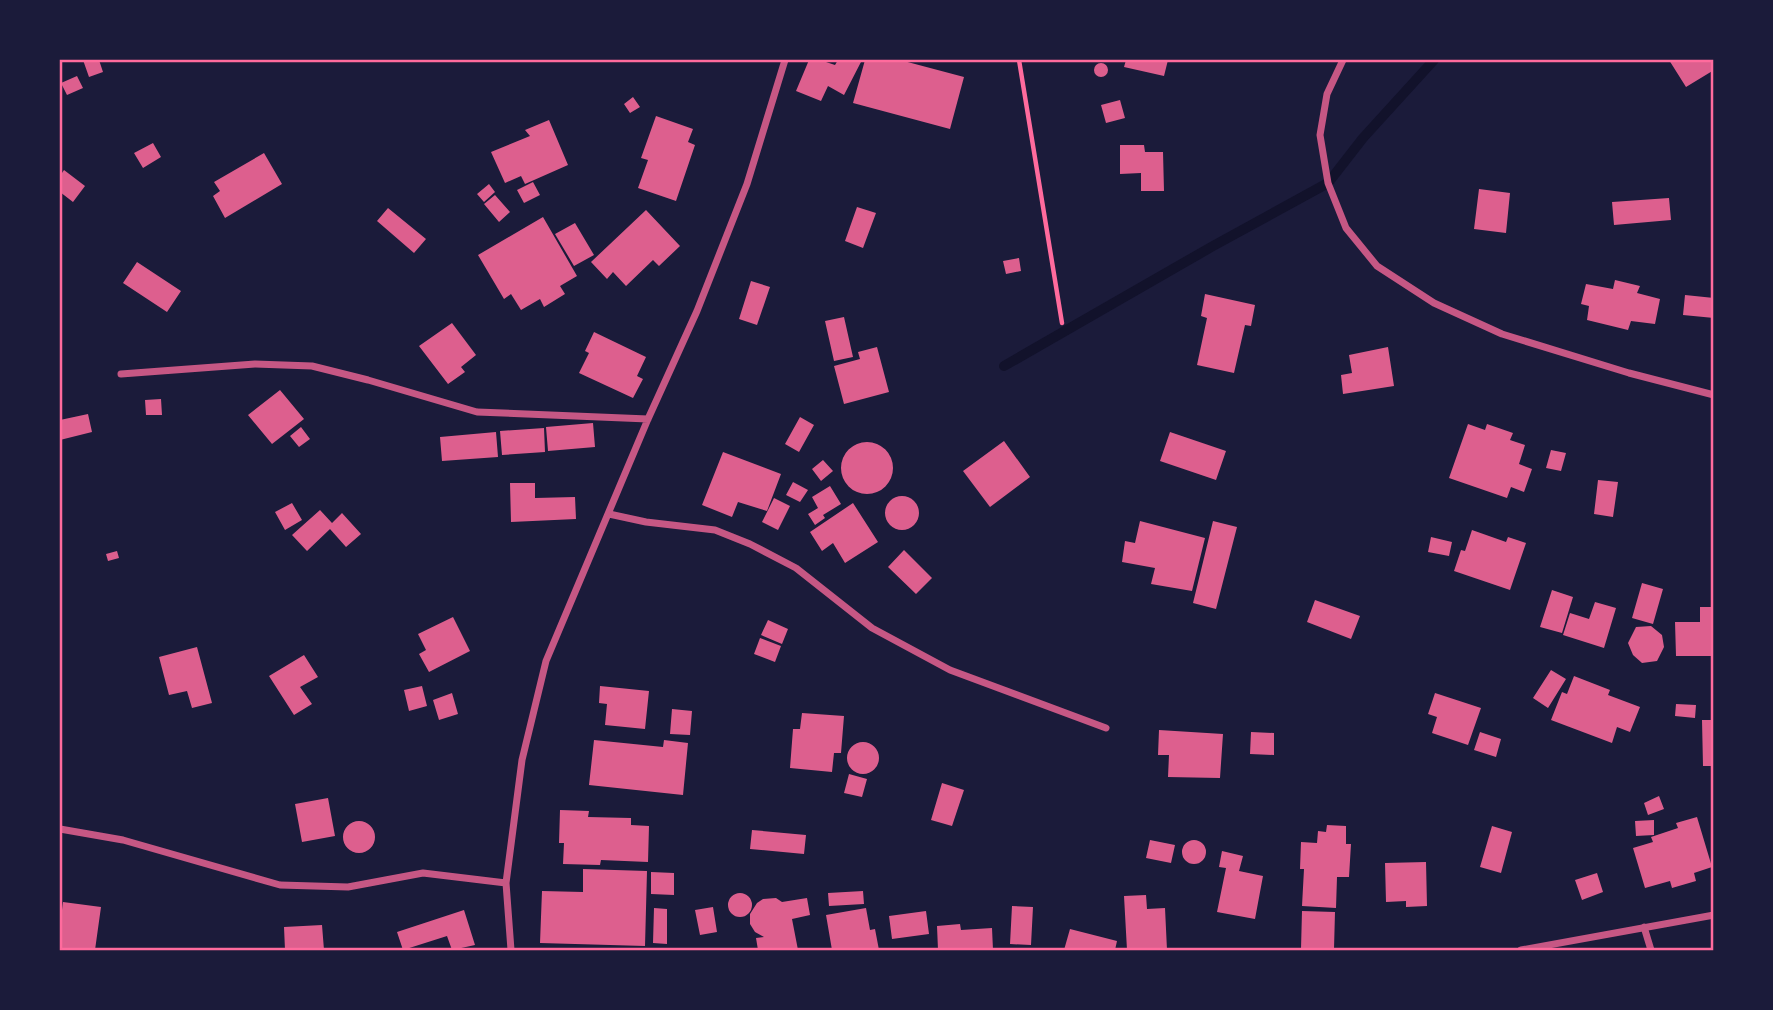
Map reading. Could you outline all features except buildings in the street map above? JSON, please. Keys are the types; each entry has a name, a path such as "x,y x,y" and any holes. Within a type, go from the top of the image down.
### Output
{"street":[{"path":"511,950 506,883 522,760 546,661 648,419 697,311 747,184 785,60"},
{"path":"1343,60 1327,94 1320,135 1328,183 1346,228 1377,266 1434,303 1503,334 1629,373 1713,395"},
{"path":"121,374 255,364 312,366 477,412 648,419"},
{"path":"609,514 646,522 715,530 750,544 796,568 872,628 950,670 1105,728"},
{"path":"60,829 123,840 280,885 348,887 423,873 506,883"},
{"path":"1521,950 1713,915"},
{"path":"1644,926 1651,950"}],"path":[{"path":"1019,60 1062,323"}],"waterway":[{"path":"1004,366 1328,183 1363,138 1434,60"}]}
